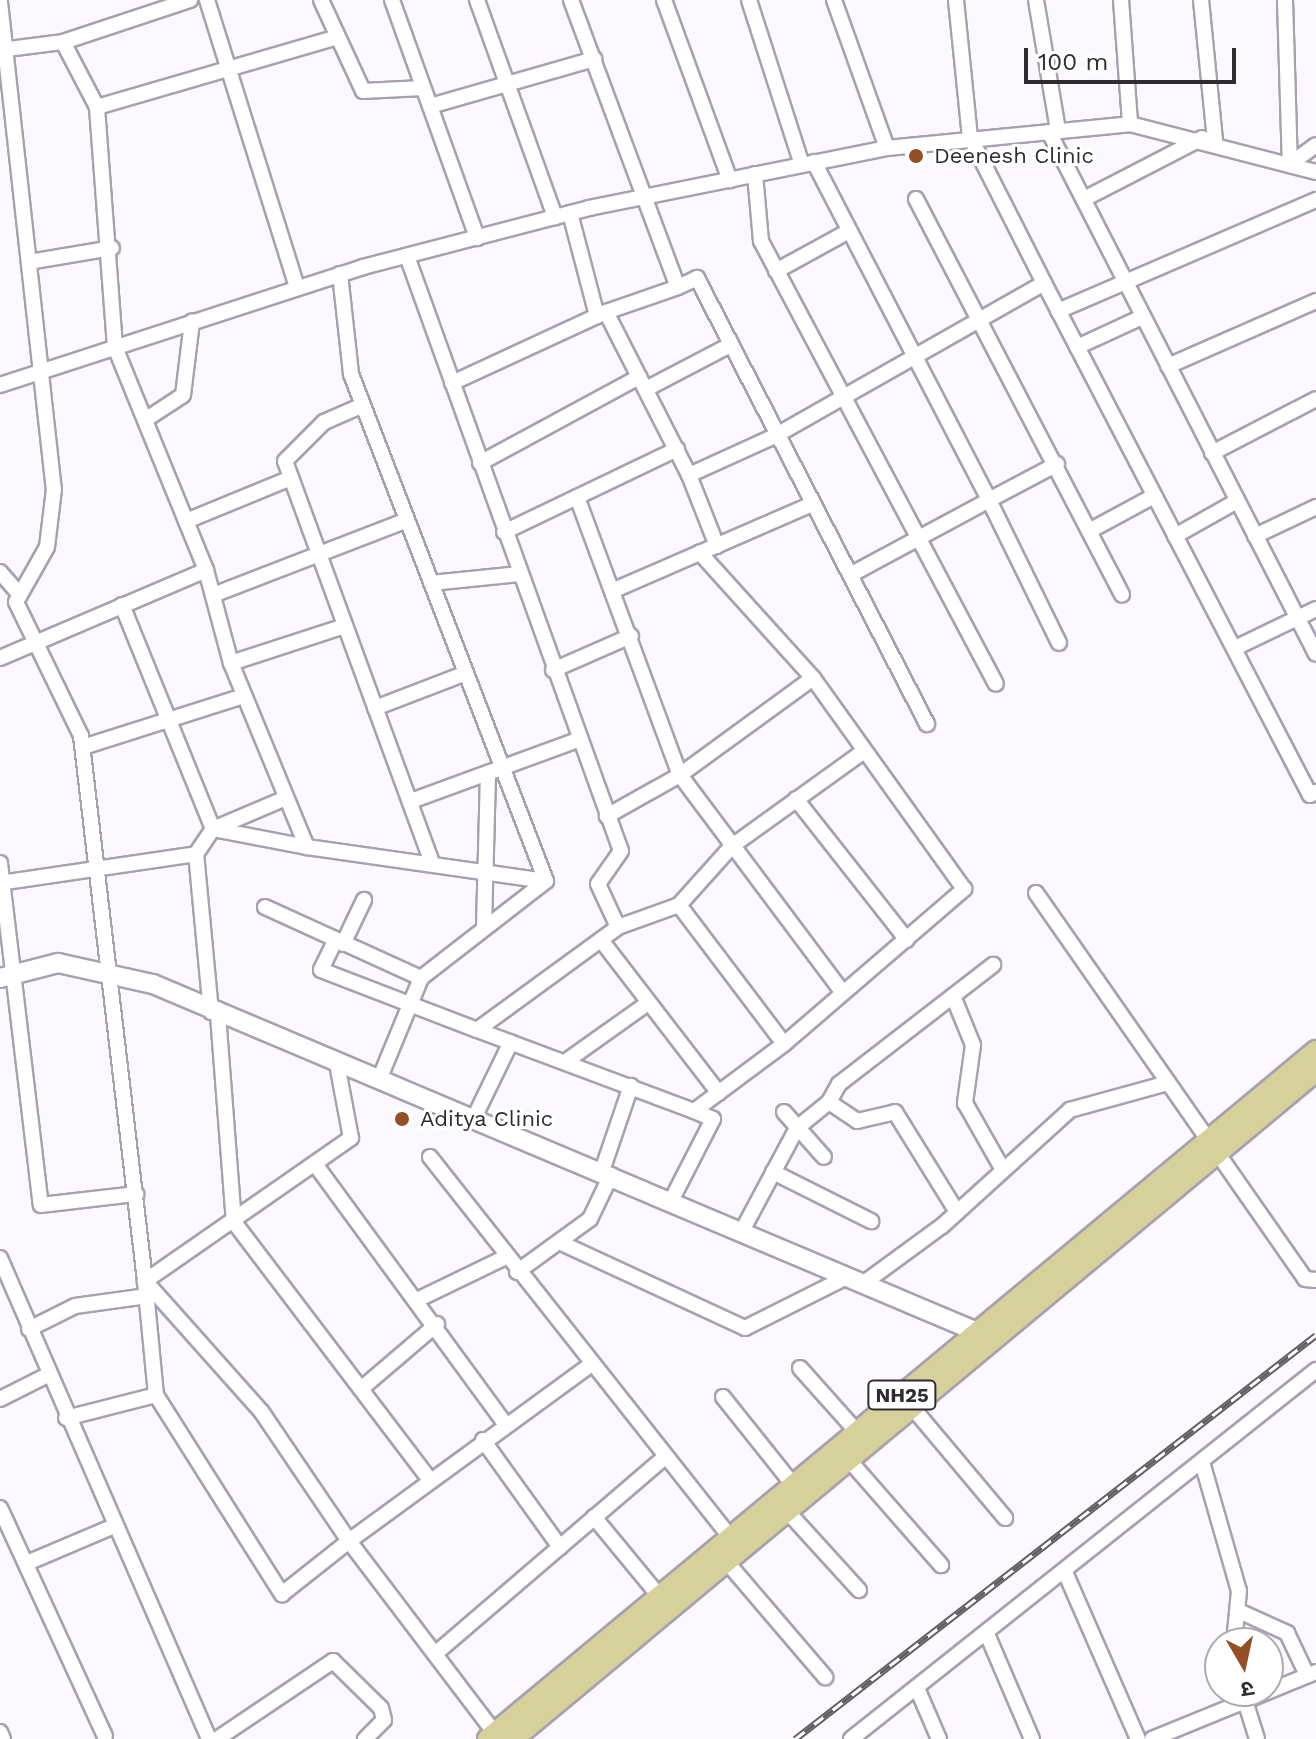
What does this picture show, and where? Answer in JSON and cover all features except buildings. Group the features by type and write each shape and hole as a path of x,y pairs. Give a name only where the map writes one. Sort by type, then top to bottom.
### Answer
{"main road":[{"name":"NH25","path":"498,1737 660,1597 858,1433 986,1335 1211,1145 1316,1051"},
{"name":"NH25","path":"1211,1145 1316,1071"},
{"name":"NH25","path":"498,1737 726,1561 849,1460 912,1407 986,1335"}],"street":[{"path":"4,51 63,42 190,0"},
{"path":"207,0 297,288"},
{"path":"321,0 335,38 363,91 423,88"},
{"path":"392,0 477,238"},
{"path":"477,0 555,217"},
{"path":"571,0 648,196 678,287"},
{"path":"664,0 730,180"},
{"path":"749,0 808,163 849,231 989,500 1059,643"},
{"path":"834,0 887,148"},
{"path":"956,0 970,137 1310,795 1316,792"},
{"path":"1036,0 1054,131 1142,317 1316,654"},
{"path":"1121,0 1130,124"},
{"path":"1201,0 1208,139"},
{"path":"1285,0 1290,164"},
{"path":"0,2 54,520 39,566 18,593"},
{"path":"97,107 335,38"},
{"path":"63,42 97,107 112,248 115,347 206,570 231,663 307,847"},
{"path":"430,106 594,59"},
{"path":"0,385 340,274 407,256 570,213 887,148 970,137 1130,124 1208,139 1316,172"},
{"path":"1084,199 1208,139"},
{"path":"1290,164 1316,145"},
{"path":"755,174 761,241 841,397 996,684"},
{"path":"916,199 1057,464 1122,595"},
{"path":"1058,311 1316,200"},
{"path":"570,213 602,314 677,449 717,546"},
{"path":"776,271 849,231"},
{"path":"29,262 112,248"},
{"path":"407,256 621,858 598,884 618,927"},
{"path":"340,274 350,367 466,673 496,771 546,881"},
{"path":"452,383 602,314 697,278 775,436 927,724"},
{"path":"689,475 775,436 1044,283"},
{"path":"1168,366 1316,301"},
{"path":"1077,347 1142,317"},
{"path":"145,420 183,395 192,322"},
{"path":"480,463 643,383 730,345"},
{"path":"1212,453 1316,399"},
{"path":"363,405 328,419 308,446 285,455 317,551 433,865"},
{"path":"504,532 677,449"},
{"path":"850,575 1057,464"},
{"path":"186,521 291,478"},
{"path":"1091,530 1154,496"},
{"path":"577,497 680,775 843,993"},
{"path":"1175,536 1237,501"},
{"path":"612,591 812,504"},
{"path":"1255,536 1316,507"},
{"path":"213,595 317,551 407,520"},
{"path":"694,1111 784,1044 960,896 963,886 813,678 700,553"},
{"path":"0,658 206,570"},
{"path":"0,572 18,593 30,643 83,747 112,975 156,1395 282,1594 429,1479 590,1365"},
{"path":"431,583 520,574"},
{"path":"122,605 213,829"},
{"path":"1235,648 1316,609"},
{"path":"231,663 345,626"},
{"path":"553,670 631,636"},
{"path":"375,708 466,673"},
{"path":"607,816 680,775 813,678"},
{"path":"83,747 244,696"},
{"path":"411,801 578,740"},
{"path":"477,1030 618,927 679,905 732,846 864,751"},
{"path":"484,927 480,871 496,771"},
{"path":"286,798 213,829 196,854 234,1222 429,1479"},
{"path":"796,799 907,940"},
{"path":"213,829 307,847 546,881"},
{"path":"1,883 99,872 196,854"},
{"path":"0,863 7,976 41,1205 136,1194"},
{"path":"379,1080 421,978 546,881"},
{"path":"1036,893 1305,1279 1316,1280"},
{"path":"364,900 321,970 410,1009 511,1042 713,1119 671,1201"},
{"path":"679,905 784,1044"},
{"path":"265,907 421,978"},
{"path":"601,940 719,1093"},
{"path":"7,976 58,963 153,984 214,1014 475,1116 986,1335"},
{"path":"742,1231 797,1128 829,1102 839,1084 993,965"},
{"path":"953,996 973,1045 965,1103 1003,1170"},
{"path":"565,1062 648,1003"},
{"path":"475,1116 511,1042"},
{"path":"29,1329 75,1306 146,1288 351,1138 337,1064"},
{"path":"559,1242 745,1328 856,1280 957,1212 1078,1105 1168,1083"},
{"path":"517,1272 590,1219 631,1086"},
{"path":"829,1102 857,1121 895,1112 957,1212"},
{"path":"784,1112 824,1157"},
{"path":"430,1157 590,1365 731,1538"},
{"path":"315,1164 419,1299 505,1424"},
{"path":"773,1172 871,1221"},
{"path":"419,1299 506,1257"},
{"path":"2,1267 209,1739"},
{"path":"146,1288 261,1411 349,1541 498,1737"},
{"path":"361,1389 437,1324"},
{"path":"800,1368 858,1433"},
{"path":"854,1738 1316,1370"},
{"path":"0,1399 48,1375"},
{"path":"66,1418 156,1395"},
{"path":"723,1397 794,1486"},
{"path":"912,1407 1005,1518"},
{"path":"483,1440 560,1547"},
{"path":"435,1654 665,1457"},
{"path":"849,1460 941,1565"},
{"path":"1202,1462 1241,1612 1238,1627"},
{"path":"0,1508 104,1738"},
{"path":"787,1511 859,1590"},
{"path":"594,1517 660,1597"},
{"path":"27,1563 114,1526"},
{"path":"726,1561 825,1677"},
{"path":"1065,1572 1138,1739"},
{"path":"1241,1612 1287,1633 1312,1674 1284,1683"},
{"path":"987,1634 1032,1739"},
{"path":"217,1739 333,1661 381,1708 384,1720 365,1739"},
{"path":"917,1688 939,1739"},
{"path":"1152,1739 1220,1707"},
{"path":"1247,1707 1257,1739"},
{"path":"0,1732 3,1739"}],"railway":[{"path":"795,1739 1316,1335"}],"place":[{"name":"Deenesh Clinic","path":"916,156"},
{"name":"Aditya Clinic","path":"402,1119"}]}
